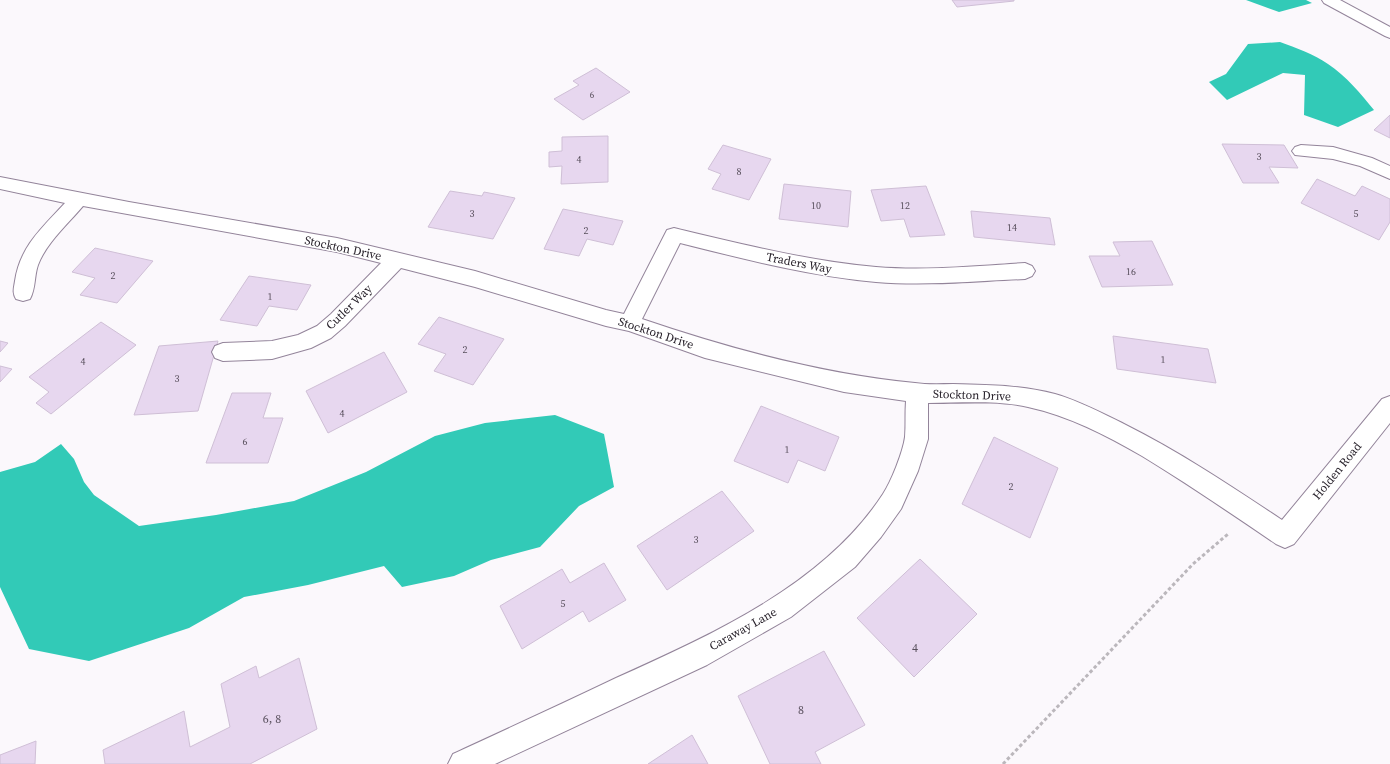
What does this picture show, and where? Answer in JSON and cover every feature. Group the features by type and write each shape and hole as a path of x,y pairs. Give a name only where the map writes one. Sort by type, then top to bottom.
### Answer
{"street":[{"path":"1329,0 1390,33"},
{"path":"1300,151 1333,153 1366,162 1390,173"},
{"name":"Stockton Drive","path":"0,183 79,199 337,245 475,279 606,318 630,323 705,349 773,367 844,383 917,393 988,394 1026,397 1056,404 1095,420 1134,440 1186,470 1285,536"},
{"path":"22,294 27,267 36,249 79,199"},
{"name":"Traders Way","path":"630,323 674,235 806,266 861,273 906,276 938,276 1025,271"},
{"name":"Cutler Way","path":"222,352 272,350 303,342 324,332 338,320 397,260"},
{"name":"Caraway Lane","path":"463,764 697,655 782,608 846,558 872,530 892,501 906,471 916,439 917,393"},
{"name":"Holden Road","path":"1285,536 1390,406"}],"path":[{"path":"1003,764 1193,564 1228,534"}],"shaded area":[{"path":"1246,0 1306,0 1312,3 1279,12"},
{"path":"1280,42 1323,60 1341,74 1374,110 1338,127 1304,115 1305,75 1283,73 1227,100 1209,82 1226,74 1248,44"},
{"path":"555,415 604,434 614,487 579,506 540,547 491,560 454,576 402,587 384,566 308,585 244,597 189,628 89,661 29,649 0,587 0,472 35,462 61,444 74,459 84,482 94,495 139,526 216,515 294,501 366,472 435,436 485,423"}],"building":[{"path":"952,0 1014,0 1014,1 957,7"},
{"path":"596,68 630,92 583,120 554,99 579,85 573,81"},
{"path":"1390,115 1390,138 1374,130"},
{"path":"608,136 608,182 561,184 562,166 549,167 549,152 562,151 562,137"},
{"path":"1222,144 1284,145 1298,168 1269,167 1279,183 1243,183"},
{"path":"723,145 771,159 749,200 712,189 721,174 708,169"},
{"path":"1317,179 1355,196 1362,186 1390,199 1390,222 1379,240 1301,203"},
{"path":"784,184 851,191 848,227 779,219"},
{"path":"926,186 945,235 910,237 904,219 881,221 871,190"},
{"path":"450,191 482,196 484,192 515,198 493,239 428,227"},
{"path":"563,209 623,221 613,245 587,239 579,256 544,249"},
{"path":"971,211 1050,218 1055,245 974,237"},
{"path":"1152,241 1173,285 1102,287 1089,256 1120,256 1113,242"},
{"path":"95,248 153,261 117,303 80,295 95,278 72,272"},
{"path":"249,276 311,285 297,310 269,306 257,326 220,320"},
{"path":"439,317 504,339 473,385 434,371 446,354 418,344"},
{"path":"101,322 136,345 51,414 36,403 49,392 29,377"},
{"path":"1113,336 1208,349 1216,383 1117,369"},
{"path":"0,341 8,343 0,352"},
{"path":"218,341 198,411 134,415 159,346"},
{"path":"384,352 407,392 328,433 306,391"},
{"path":"0,366 12,369 0,382"},
{"path":"232,393 271,393 263,418 283,418 268,463 206,463"},
{"path":"761,406 839,437 825,471 798,460 788,483 734,461"},
{"path":"994,437 1058,468 1030,538 962,504"},
{"path":"722,491 754,531 667,590 637,546"},
{"path":"920,559 977,614 914,677 857,618"},
{"path":"604,563 626,600 589,622 583,611 522,649 500,606 562,569 570,583"},
{"path":"824,651 865,725 815,752 821,764 770,764 738,696"},
{"path":"299,658 317,729 250,764 105,764 103,750 184,711 190,747 230,727 221,684 256,666 259,678"},
{"path":"692,735 708,764 648,764"},
{"path":"36,741 35,764 0,764 0,755"}]}
